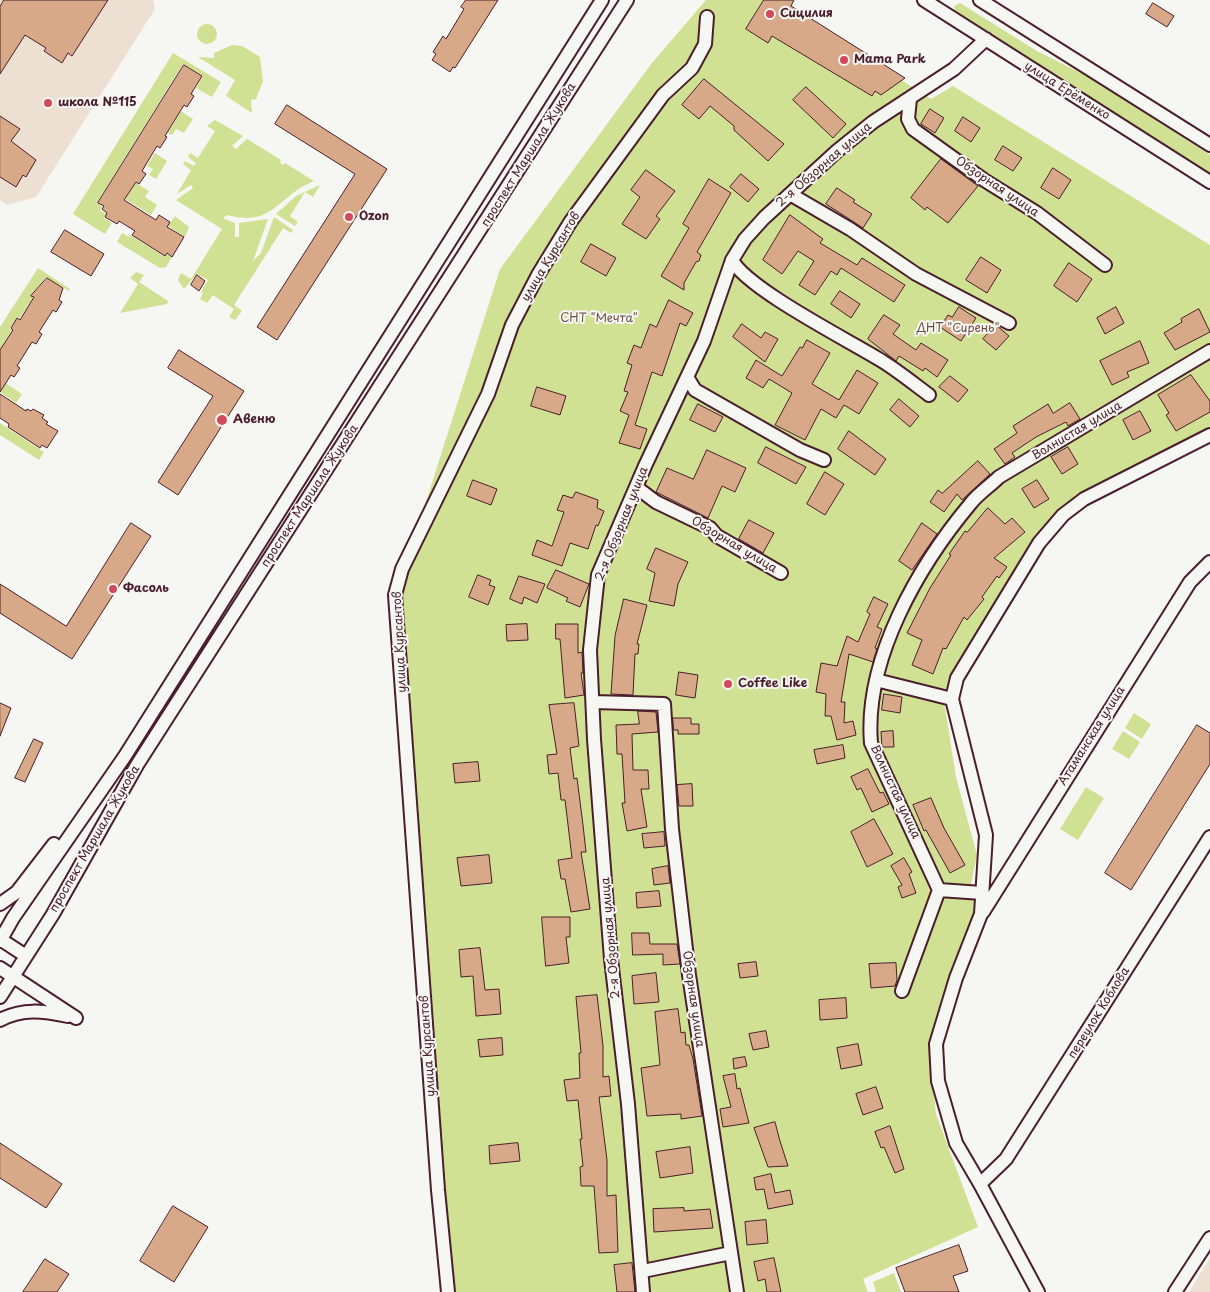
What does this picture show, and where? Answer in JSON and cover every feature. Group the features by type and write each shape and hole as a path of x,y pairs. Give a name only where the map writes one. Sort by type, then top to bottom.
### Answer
{"street":[{"name":"проспект Маршала Жукова","path":"0,940 13,918 125,756 602,0"},
{"name":"проспект Маршала Жукова","path":"0,997 53,914 137,765 628,0"},
{"name":"улица Ерёменко","path":"924,0 943,6 986,39 1210,182"},
{"path":"980,0 1210,145"},
{"name":"улица Курсантов","path":"448,1292 438,1190 395,594 402,569 488,394 512,325 538,275 571,221 662,95 692,68 705,44 707,17"},
{"name":"2-я Обзорная улица","path":"643,1292 643,1271 622,1038 611,959 590,650 598,576 636,487 704,341 732,260 745,239 837,151 874,122 954,69 986,39"},
{"name":"Обзорная улица","path":"910,99 908,119 913,129 984,180 1037,213 1105,265"},
{"path":"790,194 850,229 916,274 1009,324"},
{"path":"732,260 737,269 761,286 883,362 929,395"},
{"name":"Волнистая улица","path":"939,890 871,742 869,720 876,680 891,631 913,588 943,539 972,501 999,477 1210,351"},
{"path":"687,377 695,390 800,450 824,460"},
{"path":"1038,1292 956,1142 938,1081 936,1044 956,978 981,914 986,836 952,699 957,678 1034,551 1063,515 1084,499 1210,436"},
{"name":"Обзорная улица","path":"636,487 656,502 710,528 717,536 781,573"},
{"name":"Атаманская улица","path":"981,914 1190,582 1210,562"},
{"path":"876,680 952,699"},
{"name":"Обзорная улица","path":"594,702 664,704 672,829 689,975 737,1292"},
{"path":"0,904 17,892 67,828 78,824"},
{"name":"переулок Коблова","path":"980,1184 1006,1159 1210,837"},
{"path":"902,991 939,890 982,893"},
{"path":"0,940 26,956"},
{"path":"0,968 76,1018 34,1010 20,1012 0,1020"},
{"path":"1175,1292 1210,1238"},
{"path":"643,1271 731,1253"}],"shaded area":[{"name":"школа №115","path":"0,0 153,0 155,9 36,197 7,205 0,200"},
{"path":"1210,1258 1210,1292 1189,1292"}],"green space":[{"name":"ДНТ \"Сирень\"","path":"706,0 776,0 931,99 953,86 1210,245 1210,430 1075,496 1035,537 1007,581 944,701 956,777 977,855 969,893 981,903 929,1052 936,1114 978,1227 863,1279 868,1292 450,1292 421,1013 389,618 500,269 652,63"},
{"path":"960,3 1037,51 1085,75 1210,155 1210,173 955,11 954,6"},
{"path":"207,24 214,27 217,34 214,41 207,44 200,41 197,34 200,27"},
{"path":"232,45 242,46 260,57 263,81 256,99 251,100 252,113 226,96 235,80 198,57 214,58 214,53"},
{"path":"173,53 221,82 212,97 196,88 203,76 183,64 97,203 102,207 100,210 106,214 104,218 112,223 105,234 73,214"},
{"path":"181,111 193,119 184,133 176,129 172,135 168,133"},
{"path":"215,120 243,136 232,146 236,149 247,139 281,160 280,163 283,165 285,163 314,181 291,194 265,214 242,218 227,215 223,218 235,223 235,237 239,237 239,223 268,219 253,261 261,253 274,217 293,230 291,233 283,228 234,305 242,311 235,320 229,317 234,309 213,295 207,303 200,299 203,293 201,292 208,280 197,274 184,289 178,280 181,273 191,279 222,229 176,200 193,188 191,185 177,194 191,170 183,164 185,161 194,166 196,163 188,157 190,153 198,158 215,131 207,126"},
{"path":"155,153 167,161 156,179 149,175 153,169 147,166"},
{"path":"136,183 149,191 145,197 157,205 151,215 125,199"},
{"path":"320,185 313,197 305,192 290,216 298,222 295,226 276,214 296,196"},
{"path":"175,216 189,227 185,237 168,226"},
{"path":"122,233 129,237 130,235 165,257 167,254 172,257 166,267 160,268 117,242"},
{"path":"38,268 70,289 69,291 46,277 31,296 33,298 19,319 17,317 10,328 12,330 0,349 0,327"},
{"path":"136,272 144,275 139,282 168,301 167,304 120,313 138,284 130,278"},
{"path":"4,382 22,394 16,403 0,392"},
{"path":"0,423 44,452 39,460 0,435"},
{"path":"1134,713 1151,724 1142,739 1125,728"},
{"path":"1123,731 1140,742 1129,759 1112,749"},
{"path":"1086,787 1104,798 1078,840 1060,829"},
{"path":"894,1273 901,1292 876,1292 873,1282"}],"building":[{"path":"4,0 108,0 72,56 68,53 62,63 44,51 46,48 25,35 0,74 0,7"},
{"path":"466,0 498,0 455,68 453,67 450,72 432,60 436,54 433,52 443,36 446,39 464,9 461,7"},
{"name":"Mama Park","path":"764,0 794,0 791,6 905,78 881,95 875,91 872,96 772,36 768,43 746,29"},
{"path":"1153,3 1174,16 1167,27 1146,14"},
{"path":"184,65 202,76 191,94 194,96 187,107 184,105 160,148 157,146 142,171 146,174 139,184 136,182 124,200 156,220 159,215 170,222 167,227 184,237 172,257 167,253 165,256 132,235 135,231 119,221 117,224 105,217 107,213 102,209 104,206 98,203"},
{"path":"704,79 784,144 768,161 734,130 734,126 710,106 699,119 682,105"},
{"path":"806,87 846,124 833,138 793,100"},
{"path":"287,105 387,169 277,340 257,327 355,174 275,124"},
{"path":"930,109 944,118 935,133 921,124"},
{"path":"0,116 20,129 11,141 36,160 26,177 23,175 16,187 0,177"},
{"path":"963,117 980,128 971,142 955,131"},
{"path":"1003,146 1022,158 1013,171 995,160"},
{"path":"941,159 978,186 948,223 927,207 925,210 911,198"},
{"path":"1053,168 1071,180 1059,199 1041,188"},
{"path":"646,170 675,191 656,216 660,219 646,239 622,224 640,197 631,190"},
{"path":"741,174 759,189 748,202 730,187"},
{"path":"709,179 731,193 697,252 701,255 699,261 696,262 684,283 684,290 661,276 689,228 683,224"},
{"path":"837,188 855,200 853,202 872,214 863,228 826,204"},
{"path":"790,215 823,239 820,243 857,265 862,258 905,285 894,302 841,268 837,275 831,271 815,295 799,285 814,261 798,251 782,274 763,260"},
{"path":"65,230 104,254 91,276 51,252"},
{"path":"591,244 616,258 606,276 581,262"},
{"path":"981,257 1001,270 987,293 966,280"},
{"path":"1069,263 1092,279 1077,302 1054,286"},
{"path":"197,275 205,281 199,291 191,285"},
{"path":"47,278 63,288 59,300 62,302 56,312 53,310 39,332 42,334 36,344 32,342 17,366 20,368 14,377 11,375 0,392 0,350 13,330 11,328 17,318 20,320 34,297 31,296"},
{"path":"840,291 860,304 851,318 831,304"},
{"path":"669,300 693,313 686,326 680,323 662,376 652,372 635,425 647,429 640,449 619,443 629,415 620,411 628,392 624,391 632,365 627,363 634,345 641,348 650,324 656,327"},
{"path":"959,307 976,318 961,341 940,327 948,315 952,317"},
{"path":"1116,307 1124,323 1105,334 1097,318"},
{"path":"1199,309 1210,332 1175,350 1164,333 1182,322 1181,319"},
{"path":"884,315 900,325 893,334 916,350 921,343 948,360 937,377 925,368 923,371 899,356 896,361 868,339"},
{"path":"742,324 761,338 765,332 778,339 765,362 733,337"},
{"path":"996,325 1009,336 996,350 983,339"},
{"path":"807,340 830,353 812,384 839,400 857,370 878,383 859,414 844,405 836,418 821,409 805,440 775,425 792,393 769,379 763,388 746,378 756,360 782,376 800,347 802,348"},
{"path":"1140,341 1149,363 1127,372 1129,377 1112,385 1100,361"},
{"path":"179,350 244,391 178,495 158,482 213,396 168,368"},
{"path":"1191,375 1210,401 1210,412 1176,431 1166,415 1169,413 1158,395"},
{"path":"950,376 968,390 958,402 939,387"},
{"path":"537,387 566,396 560,415 531,406"},
{"path":"0,394 26,411 27,409 31,411 33,409 44,415 42,418 48,422 46,424 58,431 47,448 42,445 40,448 8,427 9,424 0,418"},
{"path":"899,399 919,416 910,427 890,410"},
{"path":"1070,403 1080,419 1068,426 1066,422 1036,437 1012,453 1015,457 1005,464 994,449 1017,433 1013,426 1048,404 1053,413"},
{"path":"698,404 723,417 715,432 690,420"},
{"path":"1140,411 1151,431 1133,440 1123,420"},
{"path":"849,431 886,459 875,475 838,449"},
{"path":"766,447 806,467 796,484 758,463"},
{"path":"1068,447 1078,464 1062,474 1051,457"},
{"path":"707,450 746,468 735,492 722,486 708,518 656,492 667,468 693,479"},
{"path":"978,461 990,474 962,500 957,494 944,512 930,502 938,490 942,493"},
{"path":"825,472 844,484 825,515 807,504"},
{"path":"473,480 497,489 491,505 467,496"},
{"path":"1037,480 1049,499 1034,508 1022,489"},
{"path":"576,492 598,500 597,508 604,511 598,526 596,525 588,549 570,543 562,566 532,555 537,540 552,546 564,512 557,510 563,495 572,498"},
{"path":"988,508 1005,524 1012,518 1025,532 994,558 1007,567 999,578 997,576 982,597 984,599 967,620 964,617 946,649 943,648 933,674 912,665 922,640 907,633 930,588 951,555 949,554 965,531 967,532"},
{"path":"749,520 774,533 763,553 739,539"},
{"path":"131,523 151,536 72,659 0,613 0,584 66,626"},
{"path":"922,523 937,534 912,570 899,561"},
{"path":"656,548 688,562 678,584 674,606 649,601 655,573 647,569"},
{"path":"556,570 589,584 580,607 566,601 568,598 547,588"},
{"path":"478,575 491,580 489,585 495,587 488,605 469,597"},
{"path":"519,576 545,584 537,603 524,597 522,604 510,599"},
{"path":"874,597 888,604 877,627 882,629 875,648 877,649 873,662 849,654 841,702 845,702 844,723 853,721 856,735 837,740 831,716 825,716 826,694 816,692 821,663 837,666 847,636 858,642 870,614 867,612"},
{"path":"624,599 647,605 637,644 639,644 638,654 635,654 633,695 611,694 615,636"},
{"path":"527,624 528,640 507,641 506,625"},
{"path":"556,624 578,624 578,653 582,652 583,673 581,673 584,695 565,698 560,639 556,639"},
{"path":"679,672 698,675 695,698 676,695"},
{"path":"884,694 902,697 900,713 882,710"},
{"path":"0,703 11,708 0,736"},
{"path":"574,703 579,746 570,748 574,779 577,778 583,825 586,852 581,852 590,909 571,912 565,879 561,879 558,860 572,858 565,800 561,800 558,773 549,774 547,755 557,754 549,705"},
{"path":"638,711 656,712 658,732 632,734 633,770 648,770 649,789 641,789 647,827 627,831 622,803 625,803 622,754 617,754 616,725 639,724"},
{"path":"673,718 691,718 691,724 699,724 699,734 678,734 678,730 674,730"},
{"path":"1197,725 1210,733 1210,764 1131,890 1105,873"},
{"path":"893,731 894,747 882,747 881,732"},
{"path":"34,739 43,743 25,782 15,778"},
{"path":"843,745 845,758 817,764 814,750"},
{"path":"478,762 480,781 455,783 453,764"},
{"path":"868,769 880,793 883,792 889,804 872,812 861,788 857,790 851,777"},
{"path":"692,784 693,806 679,806 677,785"},
{"path":"931,798 944,828 965,865 950,873 926,830 924,831 913,805"},
{"path":"874,819 893,854 867,867 851,832"},
{"path":"664,832 665,846 644,848 642,834"},
{"path":"489,855 492,883 461,886 457,858"},
{"path":"904,858 912,872 909,874 916,893 902,898 898,887 902,885 891,866"},
{"path":"668,866 670,883 654,885 652,869"},
{"path":"659,891 661,906 637,908 636,893"},
{"path":"542,917 570,917 570,937 566,937 569,963 546,966"},
{"path":"632,933 649,933 650,944 677,944 680,964 663,965 663,954 633,955"},
{"path":"480,948 485,990 499,989 501,1014 476,1016 473,976 461,977 459,950"},
{"path":"756,962 758,976 740,978 738,964"},
{"path":"896,963 897,980 895,986 871,988 869,964"},
{"path":"656,973 659,1002 634,1004 632,976"},
{"path":"597,995 603,1046 603,1077 609,1076 611,1096 599,1097 607,1160 607,1196 616,1195 618,1252 599,1253 594,1186 581,1186 580,1167 583,1166 578,1100 567,1101 564,1080 580,1078 579,1053 581,1053 576,997"},
{"path":"846,998 847,1018 820,1020 819,1000"},
{"path":"678,1009 681,1033 685,1032 686,1045 689,1045 693,1059 702,1116 681,1119 681,1114 647,1116 641,1068 660,1065 655,1012"},
{"path":"766,1031 769,1047 753,1050 749,1034"},
{"path":"502,1038 503,1055 480,1057 478,1040"},
{"path":"858,1044 862,1065 841,1069 837,1048"},
{"path":"745,1057 747,1066 734,1069 733,1059"},
{"path":"735,1074 737,1089 740,1088 749,1123 723,1127 720,1109 731,1107 723,1076"},
{"path":"876,1087 883,1108 863,1115 856,1094"},
{"path":"775,1122 788,1166 768,1167 754,1128"},
{"path":"890,1126 904,1169 895,1173 884,1147 881,1148 875,1132"},
{"path":"0,1143 62,1184 46,1208 0,1178"},
{"path":"518,1143 520,1161 490,1164 489,1146"},
{"path":"690,1147 693,1173 660,1178 656,1152"},
{"path":"771,1174 775,1193 790,1190 793,1204 768,1209 764,1189 756,1190 754,1178"},
{"path":"173,1206 208,1227 174,1282 140,1261"},
{"path":"684,1208 684,1211 710,1209 713,1228 654,1232 653,1209"},
{"path":"766,1220 768,1243 747,1245 745,1222"},
{"path":"959,1245 968,1271 953,1276 959,1292 905,1292 896,1268"},
{"path":"774,1258 781,1292 767,1292 765,1279 758,1281 754,1262"},
{"path":"45,1259 69,1274 57,1292 23,1292"},
{"path":"632,1263 635,1292 617,1292 614,1265"}],"place":[{"name":"Сицилия","path":"770,14"},
{"name":"Mama Park","path":"844,60"},
{"name":"школа №115","path":"48,103"},
{"name":"Ozon","path":"349,217"},
{"name":"Авеню","path":"222,420"},
{"name":"Фасоль","path":"113,589"},
{"name":"Coffee Like","path":"728,684"}],"park label":[{"name":"СНТ \"Мечта\"","path":"599,319"}]}
